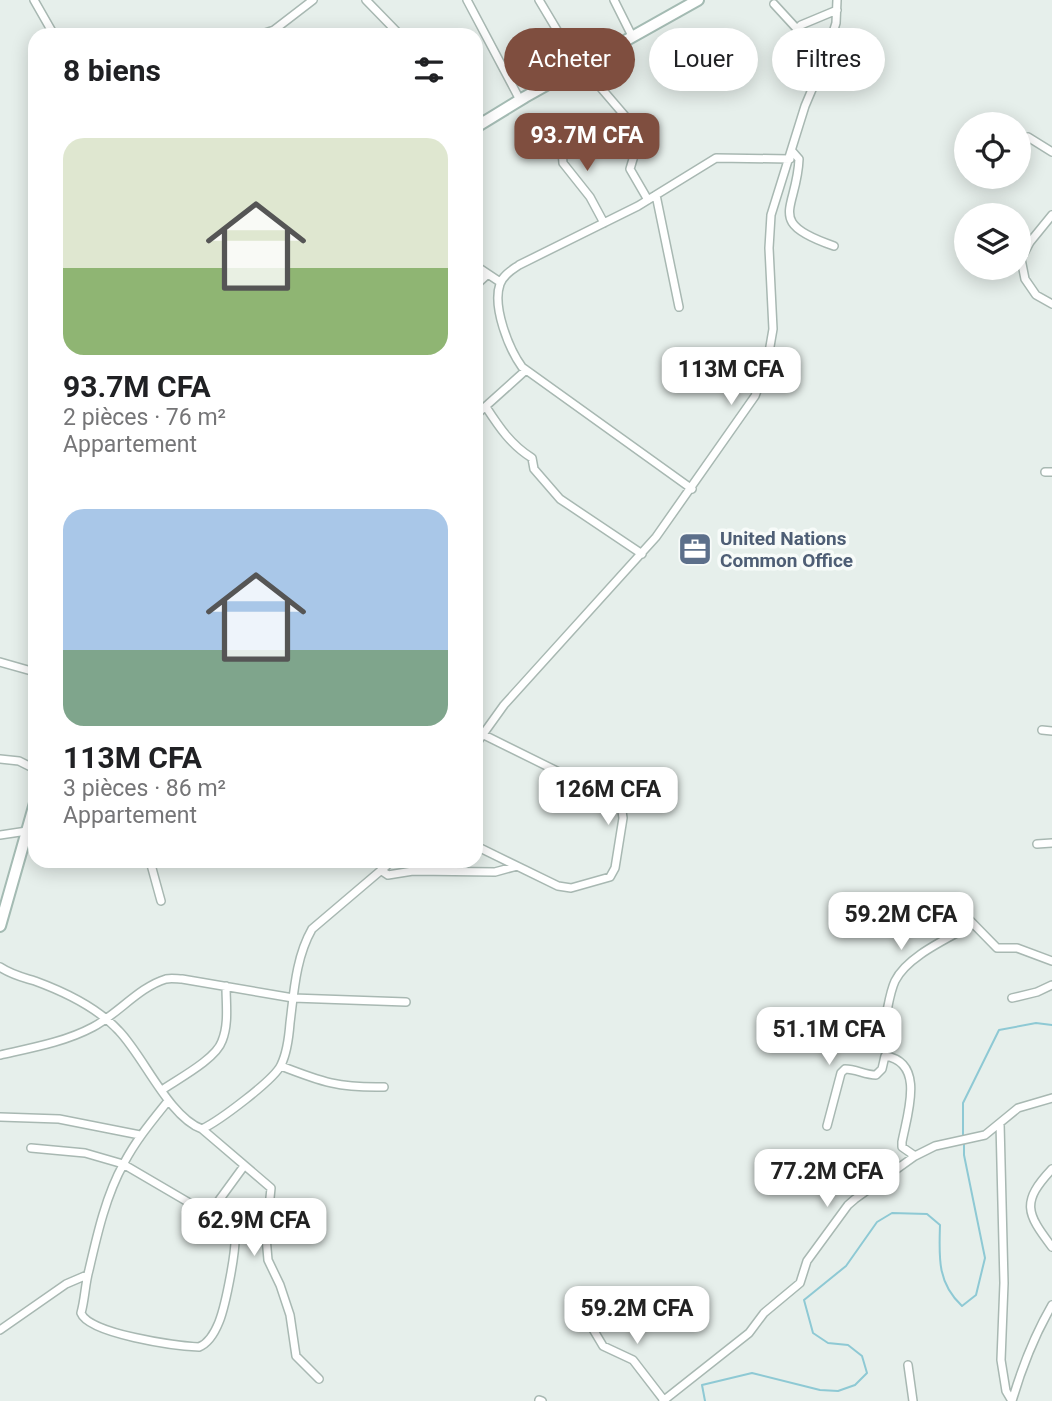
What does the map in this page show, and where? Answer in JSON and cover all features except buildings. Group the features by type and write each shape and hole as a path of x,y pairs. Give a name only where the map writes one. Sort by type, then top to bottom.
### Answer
{"main road":[{"path":"635,34 691,2"},
{"path":"483,119 536,91"},
{"path":"0,926 28,828"}],"street":[{"path":"34,0 50,28"},
{"path":"277,28 313,0"},
{"path":"366,0 393,28"},
{"path":"467,0 482,28"},
{"path":"539,0 556,28"},
{"path":"614,0 628,28"},
{"path":"834,28 837,0"},
{"path":"774,4 796,28"},
{"path":"798,28 837,10"},
{"path":"483,30 520,100"},
{"path":"604,91 637,130 639,138 631,169 648,200"},
{"path":"483,729 642,554 692,489 755,396 767,364 774,329 769,248 771,215 812,91"},
{"path":"566,123 563,163 594,203 604,223"},
{"path":"1031,139 1052,152"},
{"path":"692,489 526,370 507,343 498,298 500,282 508,272 519,265 648,200 716,158 791,155 799,159 788,207 789,217 806,235 834,246"},
{"path":"656,195 679,307"},
{"path":"1052,215 1030,242 1021,259 1025,279 1036,295 1052,304"},
{"path":"483,271 500,282"},
{"path":"483,279 488,274"},
{"path":"483,409 526,370"},
{"path":"486,407 504,434 519,450 532,458 534,469 559,499 642,554"},
{"path":"0,662 28,670"},
{"path":"1042,730 1052,731"},
{"path":"483,735 612,801 622,811 623,818 615,868 610,877 571,888 558,886 483,849"},
{"path":"0,759 19,761 28,766"},
{"path":"0,835 27,831"},
{"path":"1037,844 1052,844"},
{"path":"382,871 388,875 413,871 495,872 517,866"},
{"path":"152,868 161,901"},
{"path":"202,1129 214,1123 272,1077 281,1066 304,943 312,929 385,868"},
{"path":"949,899 997,948 1017,948 1052,961"},
{"path":"884,1024 900,971 913,960 973,924"},
{"path":"0,967 11,975 32,980 71,996 106,1019 134,1049 168,1101 190,1123 223,1145 271,1188 268,1260 290,1315 296,1356 319,1379"},
{"path":"0,1055 73,1036 106,1019 147,989 166,979 183,979 293,998 407,1002"},
{"path":"1012,998 1052,985"},
{"path":"162,1090 221,1045 226,1026 226,986"},
{"path":"827,1126 841,1073 845,1069 853,1069 876,1075 882,1069 883,1058 888,1056 901,1062 911,1076 902,1147 915,1156"},
{"path":"281,1066 332,1085 355,1088 384,1087"},
{"path":"584,1314 603,1346 633,1360 663,1400 749,1333 764,1314 800,1283 807,1261 848,1205 915,1156 954,1140 985,1135 1027,1104 1052,1098"},
{"path":"31,1148 104,1156 123,1164 234,1229 236,1238 227,1294 219,1321 203,1346 185,1346 108,1331 84,1319 81,1313 109,1195 123,1164 141,1135 168,1101"},
{"path":"0,1117 59,1119 141,1135"},
{"path":"1000,1123 1004,1283 1001,1360 1006,1391 1012,1401"},
{"path":"209,1214 244,1166"},
{"path":"1052,1169 1034,1191 1030,1203 1034,1223 1052,1247"},
{"path":"0,1330 66,1284 88,1275"},
{"path":"1012,1401 1026,1355 1052,1305"},
{"path":"908,1365 913,1401"}],"waterway":[{"path":"963,1138 963,1103 999,1030 1036,1023 1052,1025"},
{"path":"705,1401 702,1385 752,1373 820,1390 838,1391 855,1385 867,1373 862,1356 848,1345 828,1343 813,1333 804,1300 846,1266 877,1222 892,1213 927,1214 940,1225 941,1269 948,1288 962,1306 976,1295 985,1258 964,1155 964,1143"}],"place":[{"name":"United Nations Common Office","path":"695,549"}]}
